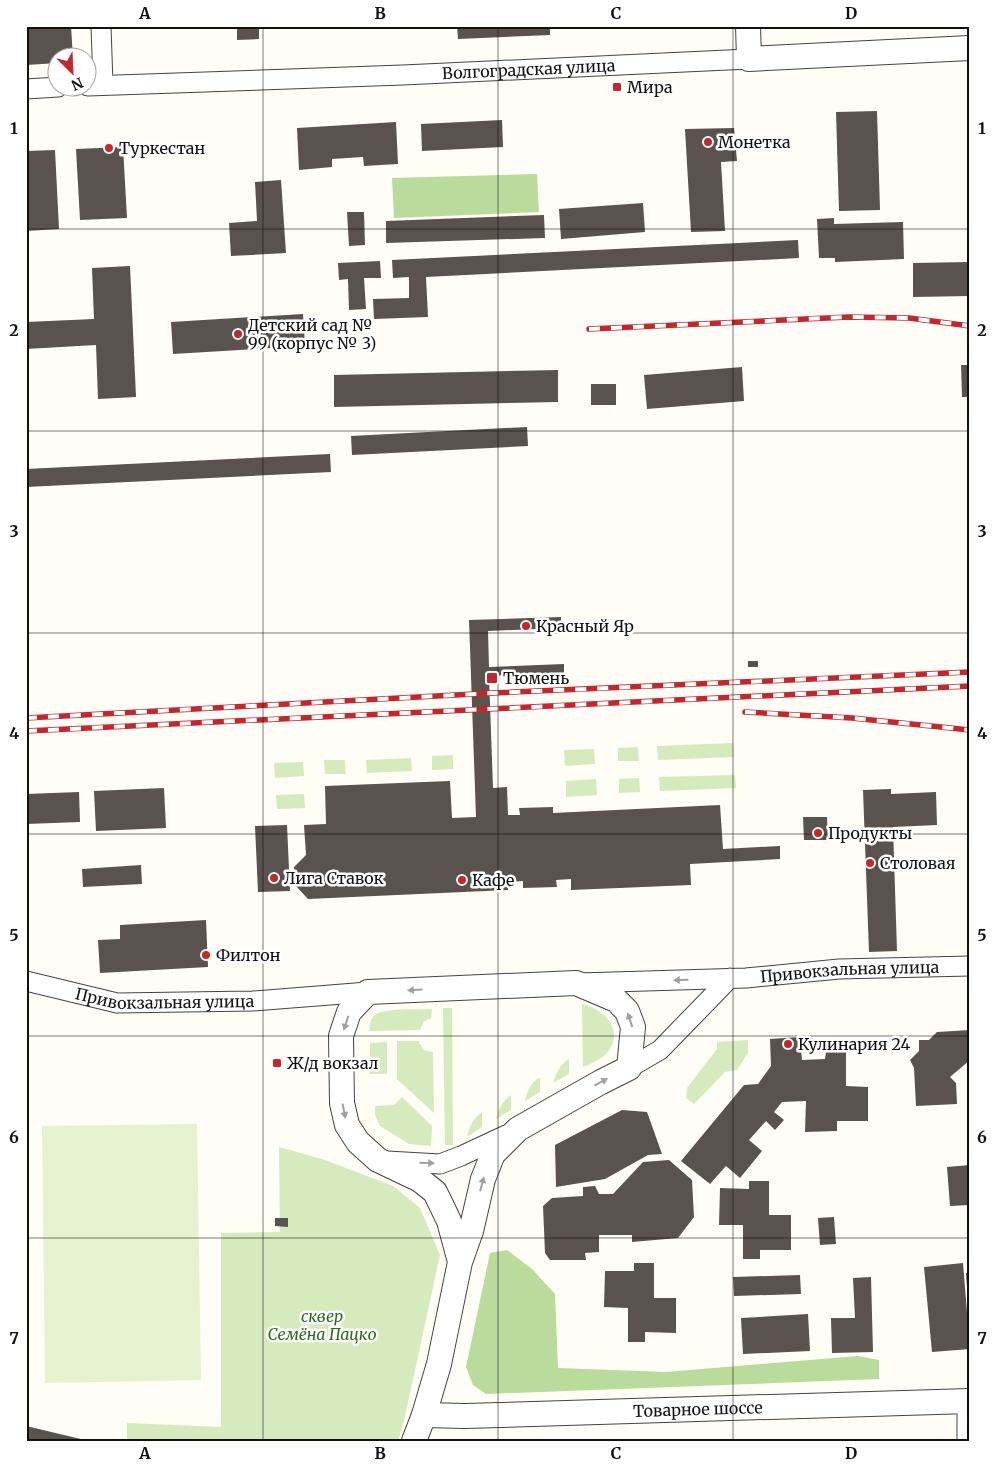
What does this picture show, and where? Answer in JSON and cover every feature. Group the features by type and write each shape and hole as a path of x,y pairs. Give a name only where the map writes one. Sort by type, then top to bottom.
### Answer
{"street":[{"path":"98,56 101,26"},
{"path":"748,26 749,59"},
{"name":"Волгоградская улица","path":"98,85 413,75 970,48"},
{"path":"26,89 48,88"},
{"name":"Привокзальная улица","path":"26,981 117,1003 253,1001 368,992 730,978 839,969 970,966"},
{"path":"378,1160 440,1164 518,1129 660,1050 730,978"},
{"name":"Привокзальная улица","path":"576,983 616,1000 627,1011 633,1027 629,1068"},
{"path":"368,992 349,1012 341,1036 342,1103 347,1125 358,1142 378,1160 420,1180 435,1192 449,1221 460,1262"},
{"path":"414,1441 439,1364 460,1262 471,1231 483,1179 493,1154 518,1129"},
{"path":"968,1401 968,1440"},
{"name":"Товарное шоссе","path":"424,1415 465,1416 968,1401"},
{"path":"424,1415 424,1441"}],"green space":[{"path":"537,174 539,212 394,218 392,178"},
{"path":"733,743 734,757 658,760 657,746"},
{"path":"638,747 639,761 618,761 618,748"},
{"path":"594,749 595,764 565,766 564,750"},
{"path":"453,755 453,769 432,770 432,756"},
{"path":"411,758 412,771 367,773 366,760"},
{"path":"324,760 345,760 346,774 325,774"},
{"path":"303,762 304,776 275,778 274,763"},
{"path":"735,775 736,788 660,791 659,777"},
{"path":"639,778 640,792 619,793 619,779"},
{"path":"596,779 597,795 566,797 566,781"},
{"path":"304,794 305,808 277,809 276,795"},
{"path":"582,1004 605,1016 613,1029 614,1037 607,1053 598,1060 583,1067"},
{"path":"443,1008 452,1008 453,1145 445,1145"},
{"path":"432,1009 431,1018 424,1021 420,1030 369,1031 372,1019 379,1013 393,1010"},
{"path":"748,1040 748,1053 737,1070 725,1072 694,1104 686,1098 687,1088 717,1049 717,1042"},
{"path":"397,1041 418,1041 424,1050 433,1052 434,1113 397,1079"},
{"path":"387,1042 387,1074 370,1074 370,1043"},
{"path":"569,1059 569,1074 553,1083 559,1069"},
{"path":"540,1077 540,1092 525,1101 530,1087"},
{"path":"511,1095 511,1110 496,1119 501,1106"},
{"path":"402,1097 432,1126 431,1146 409,1144 380,1126 375,1115 375,1106 394,1105"},
{"path":"482,1112 482,1127 467,1137 472,1123"},
{"path":"197,1124 201,1380 45,1383 42,1126"},
{"name":"сквер Семёна Пацко","path":"279,1147 325,1160 393,1186 420,1208 440,1255 398,1441 127,1441 127,1423 221,1427 221,1233 280,1232"},
{"path":"507,1250 532,1269 555,1294 558,1368 666,1372 858,1356 879,1360 879,1379 486,1394 473,1385 466,1367 490,1253"}],"building":[{"path":"71,26 72,48 48,48 48,64 26,65 26,27"},
{"path":"237,26 259,26 259,39 237,40"},
{"path":"457,26 550,26 550,35 458,39"},
{"path":"877,111 880,210 839,211 836,112"},
{"path":"502,120 503,147 422,151 421,124"},
{"path":"396,122 398,164 364,166 363,157 332,159 332,167 299,170 297,128"},
{"path":"734,128 737,161 721,162 725,231 691,232 685,129"},
{"path":"123,147 127,218 80,220 76,149"},
{"path":"55,150 59,229 26,231 26,151"},
{"path":"281,180 286,253 231,256 229,223 257,221 255,182"},
{"path":"643,203 645,232 561,239 559,209"},
{"path":"347,212 364,212 365,245 349,246"},
{"path":"544,215 545,238 386,243 386,221"},
{"path":"834,218 834,224 903,222 904,259 835,262 835,258 819,258 817,219"},
{"path":"798,240 799,258 426,277 428,317 374,319 373,299 409,298 409,277 393,278 392,260"},
{"path":"380,261 381,278 364,278 366,309 349,310 348,279 339,280 338,263"},
{"path":"970,262 970,296 913,297 913,263"},
{"path":"130,266 136,397 98,399 96,345 26,349 26,322 94,319 92,268"},
{"name":"Детский сад № 99 (корпус № 3)","path":"303,314 305,346 173,354 171,322"},
{"path":"961,365 970,365 970,397 962,397"},
{"path":"742,367 744,401 647,409 644,375"},
{"path":"558,370 558,402 334,407 334,375"},
{"path":"591,384 616,384 616,405 591,405"},
{"path":"527,427 528,446 352,455 351,436"},
{"path":"330,454 331,472 26,487 26,469"},
{"path":"561,617 561,628 488,631 489,667 564,664 564,673 489,676 493,788 507,787 508,815 520,815 519,808 553,807 553,813 720,805 723,849 780,846 780,859 690,864 691,885 571,890 571,879 556,880 557,887 523,888 523,881 508,882 508,890 308,899 295,885 294,867 306,855 304,825 326,824 325,786 450,781 452,818 476,817 469,620"},
{"path":"748,661 758,661 758,667 748,667"},
{"path":"164,788 166,828 96,831 94,791"},
{"path":"891,789 891,794 936,792 937,825 893,827 897,951 869,952 863,790"},
{"path":"79,792 80,822 26,824 26,794"},
{"path":"803,817 827,817 828,840 804,840"},
{"path":"287,825 290,891 258,892 255,826"},
{"path":"141,865 142,884 83,887 82,869"},
{"path":"206,920 208,967 100,973 98,940 120,939 120,925"},
{"path":"970,1030 970,1060 950,1077 956,1083 957,1104 916,1106 914,1068 910,1060 919,1051 919,1040 929,1040 937,1032"},
{"path":"800,1037 802,1060 825,1059 826,1052 846,1052 846,1086 868,1087 868,1121 837,1121 837,1131 805,1132 806,1101 782,1102 774,1112 784,1120 775,1130 766,1121 749,1140 762,1151 740,1178 726,1166 710,1184 681,1161 744,1085 758,1084 771,1066 770,1039"},
{"path":"622,1110 647,1112 662,1154 648,1155 605,1179 556,1187 555,1145"},
{"path":"669,1160 692,1180 694,1217 678,1238 632,1242 632,1235 599,1235 599,1252 585,1253 586,1260 550,1260 545,1253 543,1206 552,1198 583,1196 583,1187 595,1186 599,1194 613,1194 643,1162"},
{"path":"970,1165 970,1205 950,1206 947,1167"},
{"path":"749,1181 769,1181 769,1215 791,1215 791,1250 760,1250 760,1259 743,1259 743,1225 719,1225 720,1188 749,1189"},
{"path":"834,1217 836,1244 820,1245 818,1218"},
{"path":"275,1218 288,1218 288,1227 275,1226"},
{"path":"634,1263 654,1263 654,1298 676,1298 676,1333 645,1332 645,1342 628,1342 628,1308 604,1307 605,1271 634,1271"},
{"path":"963,1263 970,1349 932,1352 924,1267"},
{"path":"966,1273 970,1273 970,1303 968,1303"},
{"path":"800,1275 801,1294 734,1296 733,1277"},
{"path":"871,1277 873,1352 832,1353 831,1318 855,1318 853,1278"},
{"path":"808,1314 810,1351 743,1354 741,1318"},
{"path":"26,1426 85,1440 85,1441 26,1441"}],"railway":[{"path":"589,329 849,317 909,318 970,326"},
{"path":"26,718 493,693 970,672"},
{"path":"26,731 970,686"},
{"path":"745,712 852,718 970,730"}],"place":[{"name":"Мира","path":"617,87"},
{"name":"Монетка","path":"708,142"},
{"name":"Туркестан","path":"109,148"},
{"name":"Детский сад № 99 (корпус № 3)","path":"238,334"},
{"name":"Красный Яр","path":"526,626"},
{"name":"Тюмень","path":"492,678"},
{"name":"Продукты","path":"818,833"},
{"name":"Столовая","path":"870,863"},
{"name":"Лига Ставок","path":"274,878"},
{"name":"Кафе","path":"462,880"},
{"name":"Филтон","path":"206,955"},
{"name":"Кулинария 24","path":"788,1044"},
{"name":"Ж/д вокзал","path":"277,1063"}]}
